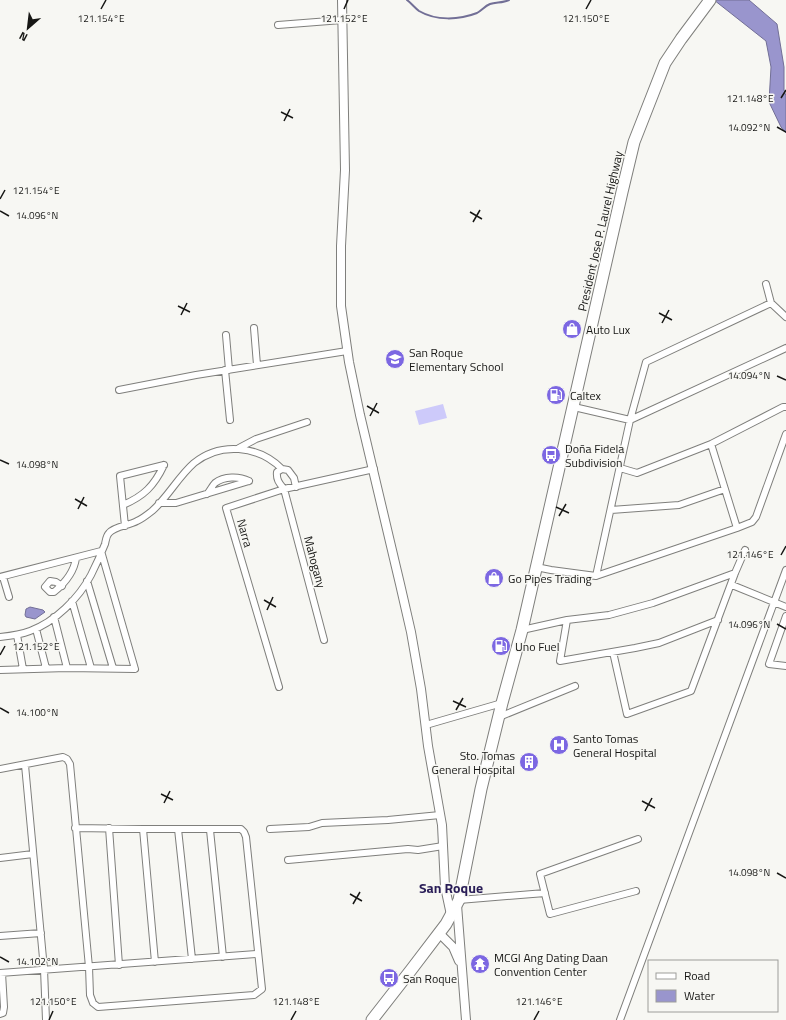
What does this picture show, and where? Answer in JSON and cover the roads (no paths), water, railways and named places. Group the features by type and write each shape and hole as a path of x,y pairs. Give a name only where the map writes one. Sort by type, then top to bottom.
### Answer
{"highway":[{"name":"President Jose P. Laurel Highway","path":"372,1020 438,933 458,902 482,789 502,703 522,630 634,142 665,63 710,0"}],"street":[{"path":"342,0 345,170 341,246 341,306 347,351 360,415 374,469 411,632 440,815 443,846 444,887 451,915"},
{"path":"278,25 342,20"},
{"path":"766,284 771,303 786,317"},
{"path":"596,576 630,420 646,362 771,303"},
{"path":"254,328 257,366"},
{"path":"226,335 230,420"},
{"path":"574,407 630,420 786,348"},
{"path":"119,390 196,375 347,351"},
{"path":"620,468 637,473 711,444 786,407"},
{"path":"240,448 256,439 307,422"},
{"path":"536,567 596,576 752,522 756,517 786,434"},
{"path":"711,444 737,528"},
{"path":"0,637 16,635 36,629 54,617 82,590 92,574 110,531 137,521 152,511 184,473 206,454 220,450 240,448 253,451 266,457 277,463 280,470 277,476 279,483 284,490"},
{"path":"123,505 136,500 150,489 159,476 164,465 120,476 125,526"},
{"name":"Narra","path":"279,687 226,508 284,490 374,469"},
{"path":"280,470 288,470 291,473 296,487"},
{"path":"160,503 176,503 207,494 248,481 241,477 226,478 214,484 207,494"},
{"path":"611,510 679,505 725,488"},
{"name":"Mahogany","path":"284,490 324,640"},
{"path":"613,652 627,714 691,690 745,550"},
{"path":"9,597 2,577 101,551"},
{"path":"0,670 46,668 135,669 101,551"},
{"path":"62,586 75,566 76,558"},
{"path":"620,1020 786,570"},
{"path":"522,630 567,620 609,615 653,603 735,573"},
{"path":"87,581 113,668"},
{"path":"732,585 786,607"},
{"path":"72,601 91,668"},
{"path":"786,616 769,664 786,666"},
{"path":"54,617 67,668"},
{"path":"567,620 560,662 659,643 718,620"},
{"path":"36,629 46,668"},
{"path":"16,635 23,669"},
{"path":"499,717 576,686"},
{"path":"426,725 502,703"},
{"path":"0,768 25,765 63,757 67,759 70,764 75,828 89,967 90,995 93,1003 98,1007 246,996 259,993 262,989 257,954 246,837 241,829 75,828"},
{"path":"25,765 44,969 46,1020"},
{"path":"270,829 309,827 322,823 388,820 440,815"},
{"path":"110,828 119,964"},
{"path":"143,829 155,962"},
{"path":"178,829 192,959"},
{"path":"210,830 223,957"},
{"path":"636,892 550,914 540,874 638,839"},
{"path":"288,860 408,849 418,850 443,846"},
{"path":"0,858 33,854"},
{"path":"466,1020 458,902 545,893"},
{"path":"0,936 41,933"},
{"path":"438,933 453,947 462,965"},
{"path":"0,1014 3,1013 4,1007 1,973 257,954"}],"water":[{"path":"714,0 749,0 777,24 784,67 786,133 781,127 769,102 771,67 766,41"},
{"path":"30,607 43,610 45,612 35,619 26,617 26,609"}],"waterway":[{"path":"407,0 419,11 433,17 440,18 463,17 477,13 490,4 509,0"}],"place":[{"name":"Auto Lux","path":"572,329"},
{"name":"San Roque Elementary School","path":"395,359"},
{"name":"Caltex","path":"556,395"},
{"name":"Doña Fidela Subdivision","path":"551,455"},
{"name":"Go Pipes Trading","path":"494,578"},
{"name":"Uno Fuel","path":"501,646"},
{"name":"Santo Tomas General Hospital","path":"559,745"},
{"name":"Sto. Tomas General Hospital","path":"529,762"},
{"name":"MCGI Ang Dating Daan Convention Center","path":"480,964"},
{"name":"San Roque","path":"389,978"}],"district":[{"name":"San Roque","path":"451,887"}]}
